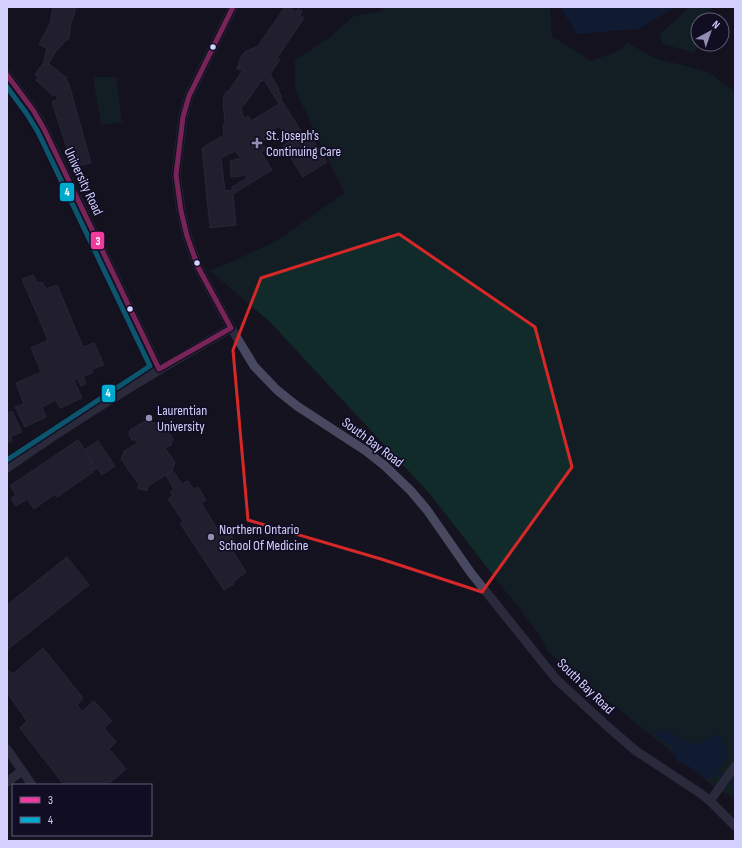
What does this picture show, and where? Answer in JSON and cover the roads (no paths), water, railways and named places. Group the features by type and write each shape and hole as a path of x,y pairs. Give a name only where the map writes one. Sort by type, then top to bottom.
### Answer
{"street":[{"name":"South Bay Road","path":"233,7 189,96 183,116 176,175 181,211 189,242 198,267 230,328 254,366 277,390 297,406 366,451 411,490 480,585 556,679 636,751 710,801 735,826"},
{"name":"University Road","path":"7,75 33,110 44,129 159,369"},
{"path":"7,468 159,369 230,328"},
{"path":"7,749 31,784"},
{"path":"710,801 735,766"},
{"path":"7,782 22,771"}],"water":[{"path":"560,7 676,7 638,29 577,34"},
{"path":"667,730 687,743 701,744 710,735 721,736 727,750 727,759 717,770 713,778 703,778 698,771 677,761 672,746 651,733"}],"waterway":[{"path":"717,770 723,778 735,787"}],"place":[{"name":"St. Joseph's Continuing Care","path":"257,143"},
{"name":"Laurentian University","path":"149,418"},
{"name":"Northern Ontario School Of Medicine","path":"211,537"}]}
